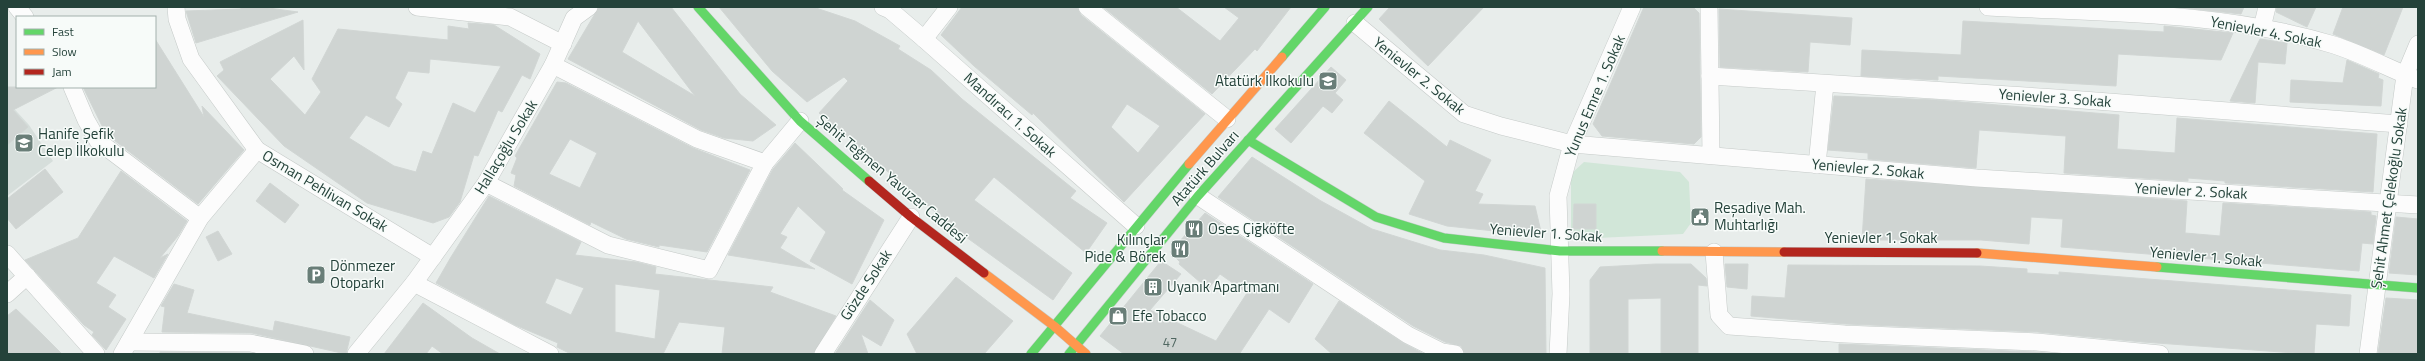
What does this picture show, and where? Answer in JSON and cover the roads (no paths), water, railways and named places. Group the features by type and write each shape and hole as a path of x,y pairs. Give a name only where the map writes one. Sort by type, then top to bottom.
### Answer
{"street":[{"path":"17,7 24,16"},
{"name":"Osman Pehlivan Sokak","path":"176,7 177,19 191,59 257,150 433,257"},
{"path":"417,7 510,17 563,44"},
{"name":"Hallaçoğlu Sokak","path":"356,354 414,283 486,183 553,65 574,18 589,7"},
{"name":"Şehit Teğmen Yavuzer Caddesi","path":"698,7 800,121 911,217 1054,326 1072,350 1086,354"},
{"name":"Mandıracı 1. Sokak","path":"883,7 890,10 924,38 1136,226"},
{"path":"924,38 949,7"},
{"path":"1087,7 1227,119"},
{"name":"Atatürk Bulvarı","path":"1031,354 1136,226 1324,7"},
{"name":"Atatürk Bulvarı","path":"1072,350 1198,196 1368,7"},
{"name":"Yunus Emre 1. Sokak","path":"1558,354 1561,294 1558,196 1572,144 1632,7"},
{"path":"1709,7 1711,156"},
{"name":"Yenievler 4. Sokak","path":"1988,7 2116,10 2199,18 2262,28 2335,46 2412,77"},
{"path":"2262,28 2267,7"},
{"name":"Yenievler 2. Sokak","path":"1355,23 1464,114 1501,126 1572,144 1977,178 2418,205"},
{"name":"Şehit Ahmet Çelekoğlu Sokak","path":"2368,354 2399,124 2412,77 2418,44"},
{"path":"553,65 697,139 765,162"},
{"name":"Yenievler 3. Sokak","path":"1710,76 2064,98 2399,124"},
{"path":"1817,165 1825,84"},
{"path":"72,88 86,120 98,141 200,218"},
{"path":"486,183 608,245 709,270 765,162 800,121"},
{"name":"Yenievler 1. Sokak","path":"1248,140 1376,217 1444,238 1560,251 1981,253 2377,286 2418,288"},
{"path":"126,348 200,218 257,150"},
{"path":"1198,196 1408,335 1442,352 1455,354"},
{"name":"Gözde Sokak","path":"823,354 911,217"},
{"path":"1714,252 1719,315 1729,326 1845,334 2037,342 2160,354"},
{"path":"7,254 96,354"},
{"path":"7,294 27,276"},
{"path":"414,283 550,354"},
{"path":"126,348 250,344 305,354"}],"place":[{"name":"Atatürk İlkokulu","path":"1328,81"},
{"name":"Hanife Şefik Celep İlkokulu","path":"24,143"},
{"name":"Reşadiye Mah. Muhtarlığı","path":"1700,217"},
{"name":"Oses Çiğköfte","path":"1194,229"},
{"name":"Kılınçlar Pide & Börek","path":"1180,249"},
{"name":"Dönmezer Otoparkı","path":"316,275"},
{"name":"Uyanık Apartmanı","path":"1153,287"},
{"name":"Efe Tobacco","path":"1118,316"}]}
